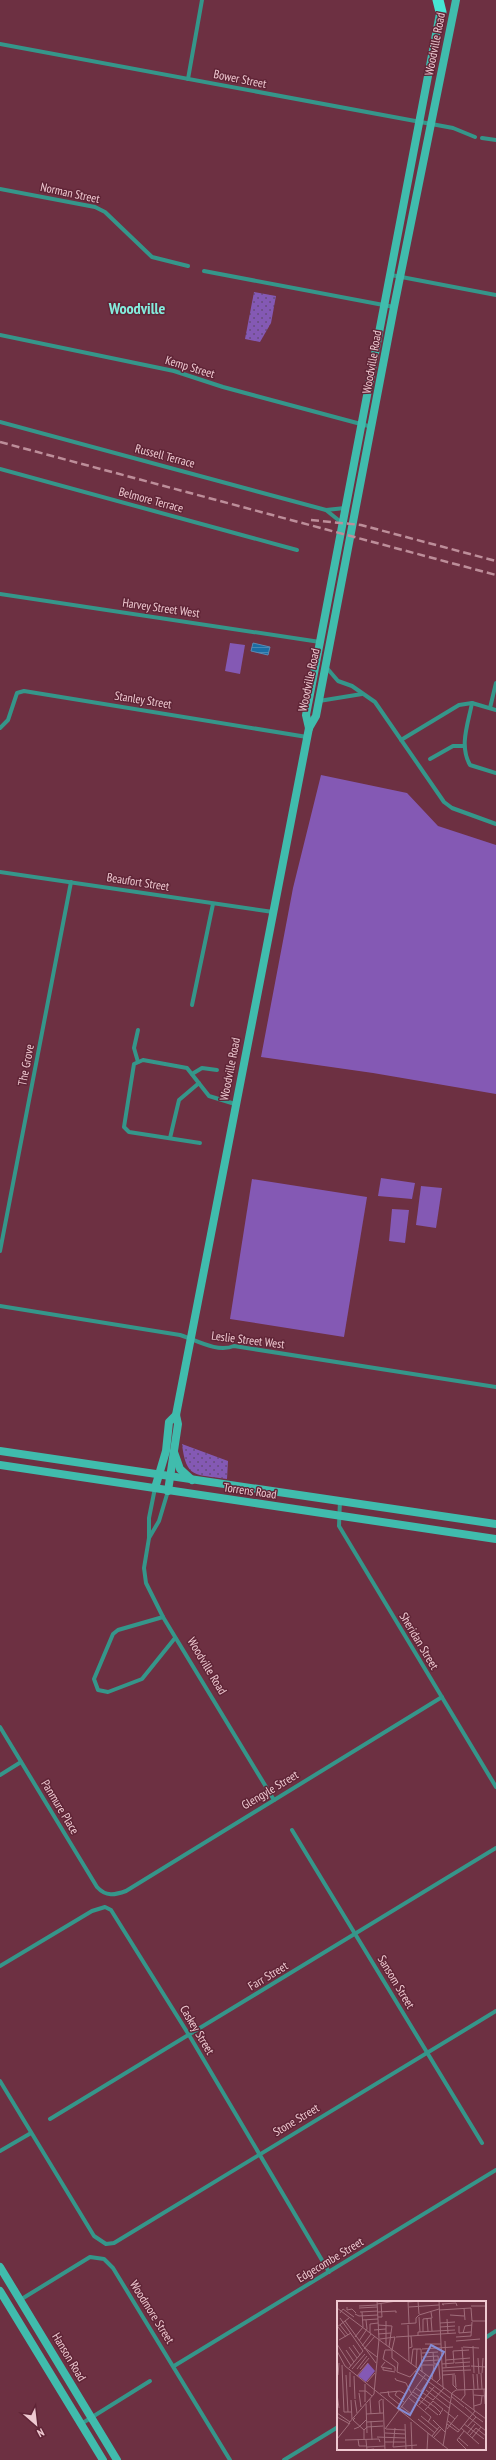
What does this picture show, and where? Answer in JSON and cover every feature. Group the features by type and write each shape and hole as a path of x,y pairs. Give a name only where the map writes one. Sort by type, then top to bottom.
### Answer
{"highway":[{"path":"438,0 441,12"}],"main road":[{"name":"Woodville Road","path":"309,728 306,714 344,508 421,123 443,0"},
{"path":"456,3 464,0"},
{"name":"Woodville Road","path":"168,1491 178,1424 176,1415 235,1104 309,728 316,716 400,276 456,3"},
{"name":"Woodville Road","path":"155,1488 166,1451 169,1422 176,1415"},
{"name":"Torrens Road","path":"0,1451 496,1524"},
{"path":"174,1452 180,1469 192,1480"},
{"name":"Torrens Road","path":"0,1465 496,1539"},
{"name":"Hanson Road","path":"0,2267 117,2460"},
{"name":"Hanson Road","path":"0,2291 3,2303 103,2460"},
{"path":"3,2303 20,2300"}],"street":[{"path":"188,79 202,0"},
{"name":"Bower Street","path":"0,44 453,128 475,137"},
{"path":"482,138 496,140"},
{"name":"Norman Street","path":"0,189 95,207 108,214 152,257 158,260 188,266"},
{"path":"204,271 394,307"},
{"path":"391,274 496,295"},
{"name":"Kemp Street","path":"0,335 174,371 223,387 372,427"},
{"name":"Russell Terrace","path":"0,422 326,510 344,508"},
{"name":"Belmore Terrace","path":"0,470 297,550"},
{"name":"Russell Terrace","path":"326,510 342,523"},
{"name":"Harvey Street West","path":"0,594 320,642"},
{"path":"325,666 338,681 352,686 375,702 444,802 452,808 496,824"},
{"path":"490,708 496,683"},
{"name":"Stanley Street","path":"0,728 8,720 17,693 24,691 307,738"},
{"path":"318,701 362,694"},
{"path":"401,740 459,705 472,703 496,710"},
{"path":"472,703 464,746 465,756 470,765 496,773"},
{"path":"430,759 453,746 464,746"},
{"name":"Beaufort Street","path":"0,872 273,912"},
{"name":"The Grove","path":"0,1251 71,882"},
{"path":"192,1005 213,904"},
{"path":"138,1030 134,1048 138,1062"},
{"path":"200,1143 129,1132 124,1127 134,1064 143,1060 187,1068 209,1096 235,1104"},
{"path":"192,1074 202,1068 217,1070"},
{"path":"170,1138 178,1100 198,1083"},
{"name":"Leslie Street West","path":"0,1306 190,1338 202,1344 230,1348 234,1346 496,1387"},
{"name":"Woodville Road","path":"155,1488 149,1518 149,1538 144,1568 146,1583 163,1618 274,1800"},
{"name":"Woodville Road","path":"149,1538 159,1521 168,1491"},
{"name":"Sheridan Street","path":"340,1500 339,1526 496,1787"},
{"path":"163,1618 118,1630 113,1634 94,1679 94,1685 98,1690 108,1692 142,1679 175,1638"},
{"name":"Glengyle Street","path":"107,1894 114,1896 126,1890 442,1697"},
{"name":"Panmure Place","path":"0,1727 97,1887 107,1894"},
{"path":"0,1775 21,1762"},
{"name":"Sansom Street","path":"292,1830 482,2143"},
{"name":"Farr Street","path":"50,2119 356,1935 496,1848"},
{"name":"Caskey Street","path":"0,1966 92,1910 105,1907 115,1915 189,2035 329,2272"},
{"name":"Stone Street","path":"31,2133 94,2236 106,2244 114,2243 496,2011"},
{"path":"0,2081 31,2133 0,2151"},
{"name":"Edgecombe Street","path":"174,2366 496,2170"},
{"name":"Woodmore Street","path":"20,2300 90,2258 100,2257 113,2268 230,2460"},
{"path":"486,2337 496,2332"},
{"path":"81,2424 150,2381"},
{"path":"284,2460 337,2428"}],"shaded area":[{"path":"254,292 276,296 271,323 260,342 245,339"},
{"path":"230,643 245,645 240,674 225,671"},
{"path":"321,775 407,793 438,826 496,845 496,1094 373,1073 261,1057 293,888"},
{"path":"381,1178 415,1183 412,1199 378,1196"},
{"path":"252,1179 367,1197 344,1337 230,1319"},
{"path":"421,1186 442,1188 436,1228 416,1225"},
{"path":"392,1209 409,1210 405,1243 389,1241"},
{"path":"182,1444 228,1461 227,1479 194,1473 186,1464"}],"water":[{"path":"253,643 270,647 268,655 251,651"}],"railway":[{"path":"0,442 496,575"},
{"path":"311,520 361,525 496,561"}],"district":[{"name":"Woodville","path":"137,308"}]}
